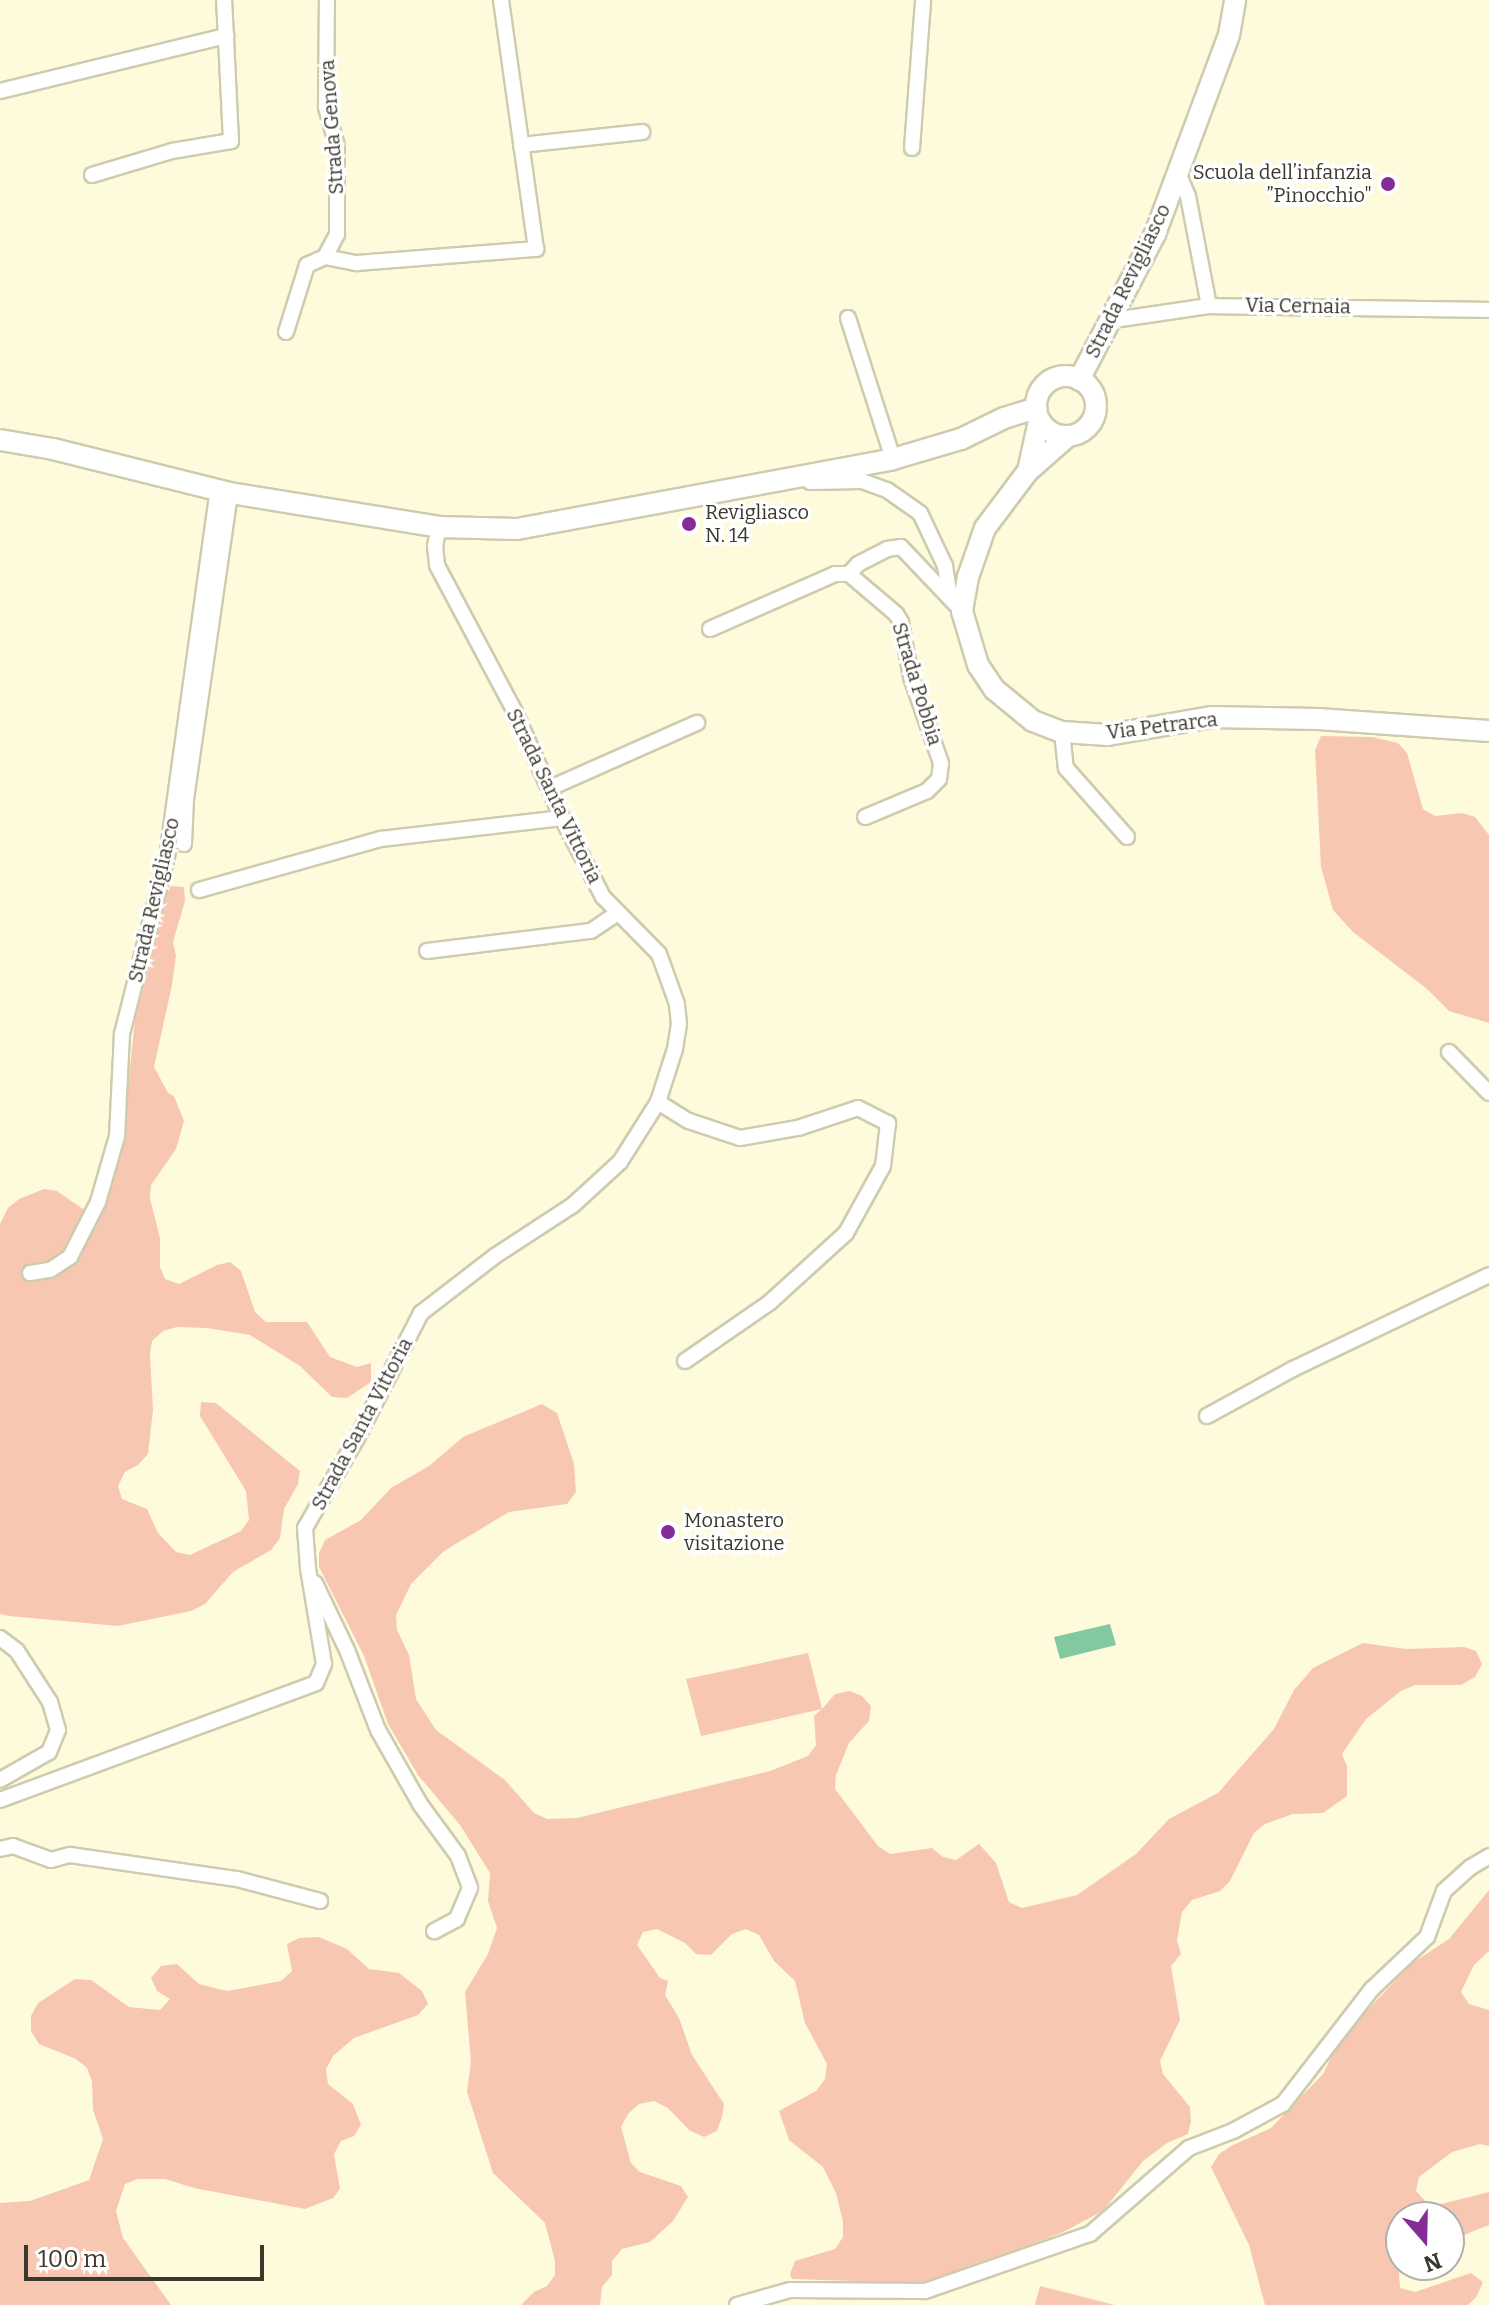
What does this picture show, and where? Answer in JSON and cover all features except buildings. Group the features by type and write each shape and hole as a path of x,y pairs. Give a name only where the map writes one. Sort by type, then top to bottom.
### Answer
{"street":[{"path":"92,175 172,151 231,141 224,0"},
{"name":"Strada Genova","path":"286,332 307,265 325,257 337,234 337,146 326,107 327,0"},
{"path":"325,257 357,263 536,249 501,0"},
{"path":"912,148 923,0"},
{"name":"Strada Revigliasco","path":"1079,380 1107,321 1155,234 1229,35 1235,0"},
{"path":"0,91 226,36"},
{"path":"521,145 642,132"},
{"path":"1179,175 1188,196 1209,306"},
{"name":"Via Cernaia","path":"1107,321 1209,306 1489,310"},
{"path":"848,318 893,459"},
{"path":"1062,377 1079,380 1093,393 1095,412 1085,429 1068,436 1051,432 1038,414 1046,384 1062,377"},
{"path":"0,440 53,449 224,492 439,527 517,529 893,459 961,439 1004,418 1038,414"},
{"name":"Via Petrarca","path":"1028,471 1038,414"},
{"name":"Via Petrarca","path":"1068,436 1028,471 985,528 956,604 978,665 994,689 1033,721 1062,732 1108,735 1212,717 1318,719 1489,731"},
{"path":"770,482 862,481 887,490 920,513 945,566 956,604"},
{"name":"Strada Revigliasco","path":"184,844 186,799 224,492"},
{"name":"Strada Revigliasco","path":"30,1273 50,1270 70,1257 98,1202 117,1136 122,1034 167,856 224,492"},
{"name":"Strada Santa Vittoria","path":"0,1800 316,1683 324,1664 308,1568 305,1528 357,1438 421,1313 495,1256 573,1205 620,1162 658,1102 675,1049 677,1004 659,954 603,897 562,818 550,788 437,565 435,546 439,527"},
{"path":"710,629 835,574 849,574 858,564 887,549 901,547 956,604"},
{"name":"Strada Pobbia","path":"849,574 896,614 901,622 911,677 941,763 939,779 927,791 865,817"},
{"path":"550,788 697,723"},
{"path":"1062,732 1066,768 1127,837"},
{"path":"199,890 381,839 562,818"},
{"path":"427,951 591,931 618,913"},
{"path":"1449,1052 1489,1093"},
{"path":"658,1102 689,1121 740,1138 798,1128 858,1108 888,1123 883,1166 846,1233 769,1303 685,1361"},
{"path":"1207,1416 1293,1369 1489,1275"},
{"name":"Strada Santa Vittoria","path":"308,1568 347,1650 378,1730 420,1804 458,1856 470,1888 457,1919 434,1931"},
{"path":"0,1638 17,1651 50,1702 58,1730 49,1752 0,1780"},
{"path":"0,1849 13,1846 51,1860 70,1855 237,1879 320,1901"},
{"path":"737,2305 790,2290 925,2291 1090,2234 1189,2148 1233,2131 1283,2104 1372,1989 1427,1937 1444,1891 1489,1856"}],"shaded area":[{"path":"1321,736 1372,737 1398,743 1407,753 1423,809 1435,816 1462,813 1475,817 1489,835 1489,1023 1449,1011 1427,989 1353,932 1333,910 1321,867 1315,750"},
{"path":"171,886 184,887 185,901 173,942 176,956 172,985 154,1067 168,1093 174,1096 184,1121 176,1149 151,1185 150,1198 160,1238 160,1267 165,1279 179,1284 230,1262 241,1271 255,1312 266,1322 307,1322 330,1357 357,1367 371,1363 371,1382 347,1398 332,1397 300,1366 250,1335 207,1328 177,1327 163,1331 152,1341 150,1354 153,1410 148,1454 138,1465 125,1472 118,1486 122,1499 147,1509 158,1533 176,1552 190,1555 241,1531 249,1520 246,1491 200,1416 201,1402 216,1403 300,1471 298,1484 284,1509 280,1538 271,1550 233,1572 205,1604 191,1611 118,1626 0,1614 0,1224 8,1208 19,1199 44,1189 57,1191 90,1214 104,1209 124,1125 135,1020 148,971 153,925 162,899"},
{"path":"542,1404 557,1413 574,1464 576,1492 567,1504 509,1512 444,1551 411,1584 396,1615 397,1630 409,1655 416,1699 436,1730 505,1780 534,1813 547,1819 577,1818 770,1771 808,1756 816,1745 814,1716 835,1694 850,1691 862,1696 871,1706 869,1721 849,1743 836,1775 835,1789 878,1846 890,1854 932,1848 943,1857 956,1860 979,1844 996,1863 1009,1902 1022,1908 1077,1895 1136,1854 1169,1819 1218,1793 1274,1729 1294,1690 1313,1668 1363,1643 1406,1649 1464,1647 1476,1651 1482,1664 1475,1677 1461,1685 1415,1685 1401,1691 1366,1719 1342,1754 1347,1766 1347,1796 1323,1813 1293,1814 1265,1824 1254,1833 1230,1881 1220,1891 1192,1900 1182,1912 1177,1940 1181,1954 1171,1966 1180,2020 1160,2061 1163,2074 1190,2107 1188,2134 1167,2143 1143,2161 1103,2211 1063,2232 969,2269 918,2283 792,2279 790,2274 795,2261 835,2249 843,2237 836,2193 823,2167 789,2140 779,2111 816,2091 825,2079 827,2064 805,2023 795,1981 774,1961 759,1935 746,1929 732,1934 711,1955 696,1954 685,1943 657,1929 643,1932 637,1945 660,1978 668,1981 665,1995 679,2018 692,2055 724,2104 717,2131 704,2137 689,2130 668,2108 654,2101 639,2104 628,2114 621,2127 631,2163 640,2172 681,2186 688,2197 673,2221 650,2242 622,2249 612,2261 612,2275 602,2287 600,2305 521,2305 534,2292 547,2286 555,2275 555,2261 545,2223 493,2173 467,2092 471,2062 465,1992 488,1954 497,1928 488,1901 490,1873 460,1825 418,1775 388,1724 364,1656 319,1567 319,1553 325,1540 361,1520 391,1488 429,1466 463,1437"},
{"path":"1110,1624 1116,1645 1060,1659 1054,1637"},
{"path":"808,1653 822,1709 701,1736 686,1679"},
{"path":"1489,1890 1489,1951 1474,1965 1461,1992 1469,2004 1489,2010 1489,2146 1480,2144 1452,2152 1419,2177 1416,2191 1425,2201 1385,2201 1385,2281 1400,2281 1400,2288 1415,2292 1447,2281 1465,2281 1465,2275 1471,2273 1483,2282 1477,2296 1468,2305 1265,2305 1249,2245 1211,2167 1219,2154 1231,2146 1271,2128 1323,2074 1340,2039 1411,1964 1449,1939"},
{"path":"319,1937 347,1949 369,1969 399,1973 422,1991 428,2004 418,2015 354,2038 333,2056 326,2069 328,2084 353,2104 361,2125 354,2136 341,2141 334,2154 340,2189 333,2198 305,2209 194,2188 165,2179 137,2179 125,2184 116,2211 123,2238 171,2305 0,2305 0,2203 30,2201 89,2180 103,2139 93,2110 92,2081 87,2068 76,2059 39,2044 31,2031 31,2016 38,2003 75,1979 91,1980 129,2007 160,2010 170,1999 157,1991 151,1978 161,1966 177,1964 199,1984 227,1991 281,1981 292,1971 287,1944 299,1938"},
{"path":"1489,2192 1489,2225 1465,2235 1465,2201 1453,2201"},
{"path":"1040,2286 1115,2305 1035,2305"}],"place":[{"name":"Scuola dell’infanzia ”Pinocchio\"","path":"1388,184"},
{"name":"Revigliasco N. 14","path":"689,524"},
{"name":"Monastero visitazione","path":"668,1532"}]}
